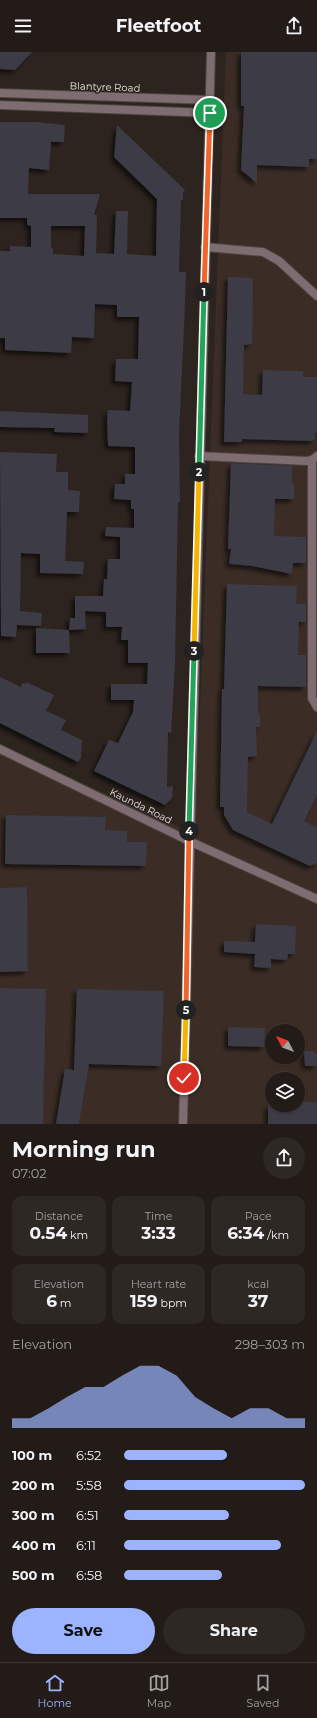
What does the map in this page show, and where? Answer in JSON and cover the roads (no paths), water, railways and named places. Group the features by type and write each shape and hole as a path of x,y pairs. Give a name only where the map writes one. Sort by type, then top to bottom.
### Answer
{"street":[{"path":"183,1124 199,456 211,52"},
{"name":"Blantyre Road","path":"0,93 210,100"},
{"path":"0,105 210,113"},
{"path":"205,247 263,252 279,261 317,296"},
{"path":"199,456 314,458 312,698 317,707"},
{"name":"Kaunda Road","path":"0,749 189,841 317,899"}]}
